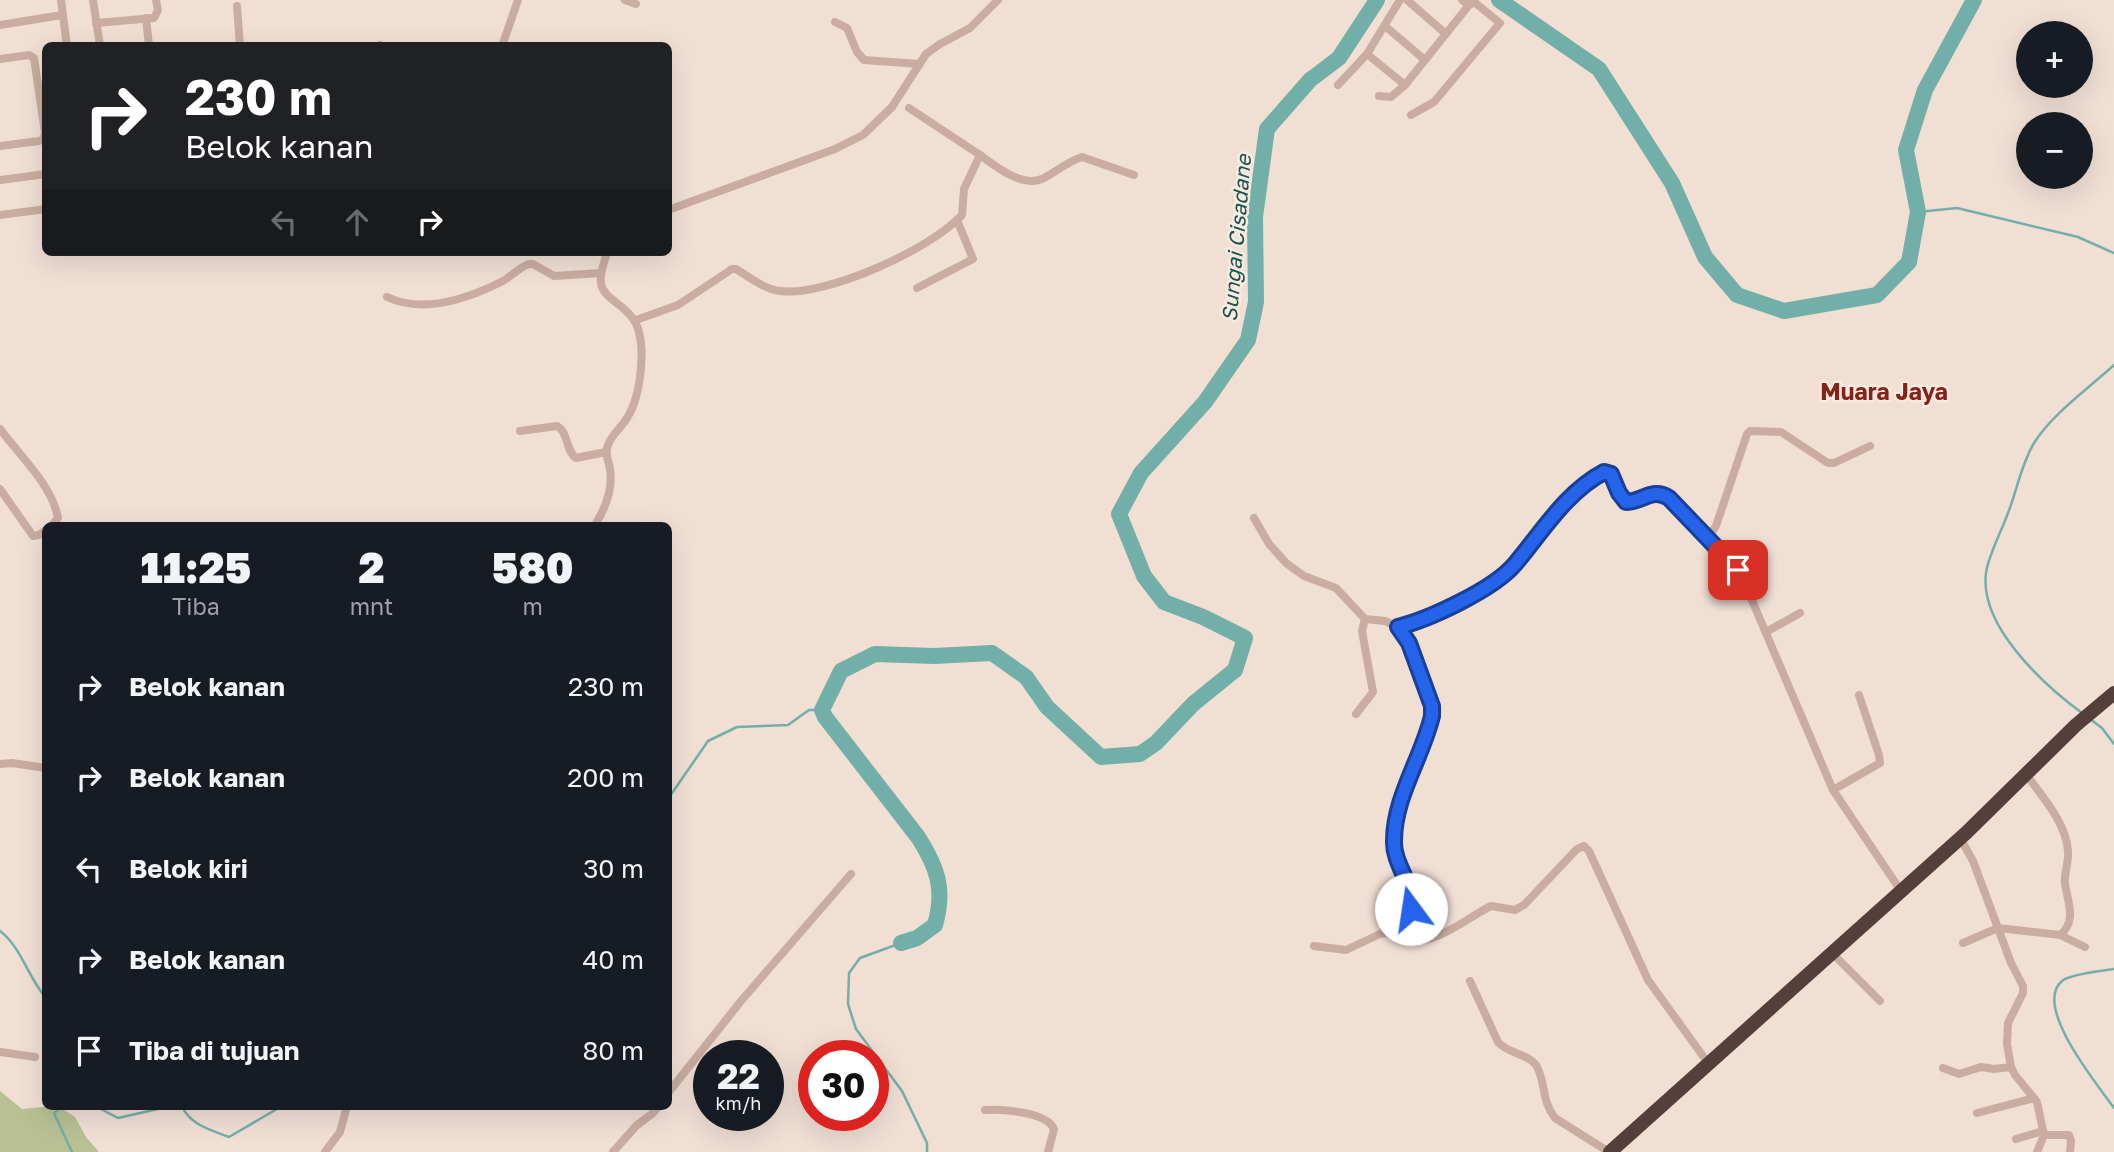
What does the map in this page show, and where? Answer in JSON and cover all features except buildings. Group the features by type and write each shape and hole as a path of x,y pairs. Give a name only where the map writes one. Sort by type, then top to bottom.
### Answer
{"highway":[{"path":"1609,1152 1961,838 2110,696"}],"street":[{"path":"61,0 66,42"},
{"path":"93,0 99,42"},
{"path":"96,23 157,15 156,0"},
{"path":"503,42 518,0"},
{"path":"625,0 636,4"},
{"path":"672,209 857,138 870,130 888,112 919,64 935,47 970,29 998,0"},
{"path":"1338,85 1367,54 1401,0"},
{"path":"1407,0 1446,34"},
{"path":"1379,96 1391,97 1405,85 1446,34 1465,3 1474,2 1500,23 1434,102 1411,115"},
{"path":"237,6 240,42"},
{"path":"0,25 62,15"},
{"path":"146,18 149,42"},
{"path":"835,22 847,28 855,50 864,60 919,64"},
{"path":"1385,26 1425,60"},
{"path":"1367,54 1405,85"},
{"path":"0,59 29,55 33,57 42,98"},
{"path":"909,108 995,166 1025,181 1041,180 1082,157 1133,175"},
{"path":"0,146 42,139"},
{"path":"636,320 678,305 732,269 775,290 813,289 892,262 957,220 964,210 964,189 980,155"},
{"path":"0,180 42,175"},
{"path":"0,215 42,210"},
{"path":"917,288 974,259 957,220"},
{"path":"596,522 609,489 610,472 606,452 610,440 628,417 638,386 641,351 636,320 604,293 601,285 606,256"},
{"path":"387,297 401,303 421,306 436,304 488,288 528,264 554,276 601,273"},
{"path":"520,431 557,426 563,431 569,451 576,458 606,452"},
{"path":"0,429 40,480 55,505 58,519 55,522"},
{"path":"1708,538 1716,526 1748,432 1781,432 1828,463 1834,463 1870,446"},
{"path":"1398,627 1438,615 1500,577 1515,564 1553,515 1604,472 1611,474 1626,502 1633,502 1653,493 1664,494 1742,577 1833,790 1901,891"},
{"path":"0,489 33,536 42,533"},
{"path":"1254,518 1269,544 1286,564 1304,576 1336,588 1366,619 1385,621 1398,627 1409,643 1432,706 1432,716 1406,783 1394,833 1395,854 1412,903 1402,932"},
{"path":"1766,632 1800,612"},
{"path":"1356,714 1373,692 1362,631 1366,619"},
{"path":"1833,790 1880,763 1880,755 1859,695"},
{"path":"0,764 42,767"},
{"path":"2026,774 2062,827 2069,855 2065,867 2065,885 2071,916 2067,928 2060,936"},
{"path":"1961,838 1973,861 2011,963 2023,986 2023,993 2008,1023 2007,1044 2011,1067 2034,1098 2044,1133 2038,1152"},
{"path":"1402,932 1408,940 1422,939 1457,928 1491,906 1515,910 1524,905 1577,849 1584,846 1589,851 1648,979 1708,1063"},
{"path":"672,1088 741,1001 851,874"},
{"path":"1963,943 1998,928 2060,936 2085,947"},
{"path":"1314,946 1346,950 1380,933 1402,932"},
{"path":"1833,954 1880,1001"},
{"path":"1469,981 1502,1048 1535,1064 1545,1103 1555,1118 1609,1152"},
{"path":"0,1052 35,1057"},
{"path":"1943,1068 1959,1074 1981,1067 2011,1067"},
{"path":"1977,1113 2034,1098"},
{"path":"325,1152 340,1132 346,1110"},
{"path":"613,1152 655,1110"},
{"path":"985,1110 1016,1112 1047,1121 1054,1129 1048,1152"},
{"path":"2016,1139 2044,1133 2069,1135 2070,1152"}],"green space":[{"path":"0,1091 22,1109 42,1107 42,1110 64,1110 75,1117 86,1137 99,1152 0,1152"}],"waterway":[{"name":"Sungai Cisadane","path":"901,943 917,938 935,925 939,901 938,880 918,837 825,717 822,710 841,671 875,654 934,656 992,653 1026,677 1047,707 1101,757 1140,754 1156,743 1193,704 1235,670 1245,638 1203,617 1164,602 1144,576 1119,514 1141,473 1205,402 1248,340 1256,302 1255,217 1267,129 1310,80 1339,58 1377,0"},
{"name":"Sungai Cisadane","path":"1499,0 1599,69 1672,183 1705,257 1737,295 1784,311 1877,295 1909,262 1918,212 1906,150 1925,90 1974,0"},
{"path":"1918,212 1957,208 2078,237 2114,253"},
{"path":"2082,713 2033,670 2003,633 1987,593 1986,573 2022,469 2034,443 2061,412 2114,365"},
{"name":"Sungai Cisadane","path":"672,793 708,741 737,727 788,725 809,710 822,710"},
{"path":"2090,719 2102,728 2114,744"},
{"name":"Sungai Cisadane","path":"0,931 14,946 42,992"},
{"path":"901,943 860,958 849,973 848,1004 856,1029 902,1091 927,1143 927,1152"},
{"path":"2114,969 2066,979 2055,993 2055,1008 2061,1026 2083,1064 2114,1108"},
{"path":"58,1110 54,1113 72,1152"},
{"path":"103,1110 118,1118 154,1110"},
{"name":"Sungai Cisadane","path":"185,1110 196,1122 229,1137 275,1110"}],"district":[{"name":"Muara Jaya","path":"1884,391"}],"route":[{"path":"1411,909 1412,897 1395,854 1394,833 1406,783 1430,726 1432,706 1409,643 1398,627 1438,615 1509,571 1553,515 1604,472 1611,474 1626,502 1633,502 1648,494 1664,494 1738,570"}]}
